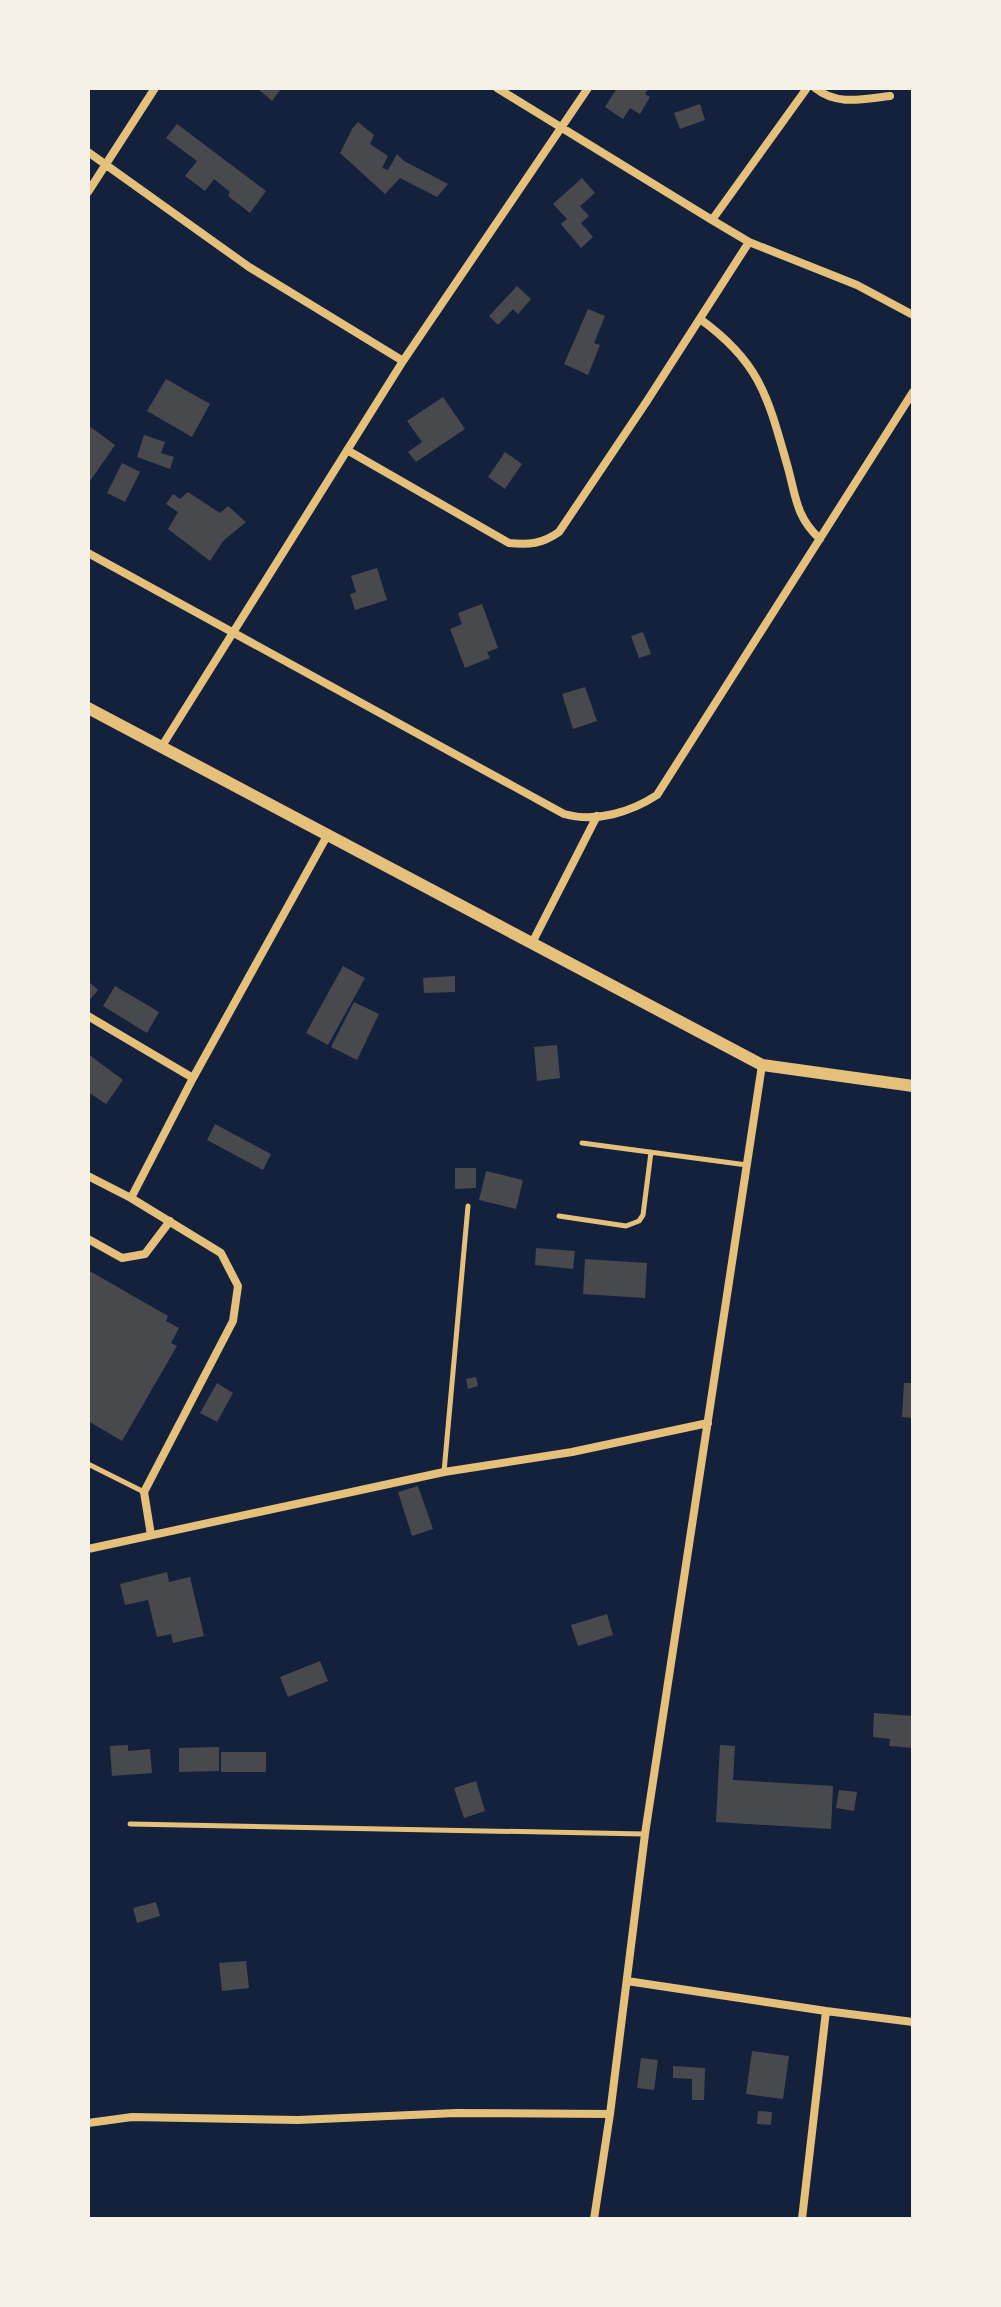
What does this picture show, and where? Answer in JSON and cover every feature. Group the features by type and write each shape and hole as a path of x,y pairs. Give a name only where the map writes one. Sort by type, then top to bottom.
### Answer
{"street":[{"path":"88,192 155,88"},
{"path":"497,88 749,242 857,285 913,315"},
{"path":"162,746 403,361 588,88"},
{"path":"712,220 807,88"},
{"path":"815,88 823,95 841,101 890,96"},
{"path":"88,152 249,267 403,361"},
{"path":"347,450 509,543 527,545 547,541 559,532 749,242"},
{"path":"700,319 739,350 761,384 803,521 820,539"},
{"path":"88,553 564,814 581,819 597,816 639,807 657,795 913,392"},
{"path":"88,708 762,1065 913,1086"},
{"path":"532,943 597,816"},
{"path":"131,1198 193,1078 328,834"},
{"path":"88,1016 193,1078"},
{"path":"594,2219 645,1834 762,1065"},
{"path":"88,1176 131,1198 221,1253 238,1286 233,1321 144,1492 151,1535"},
{"path":"88,1239 122,1258 145,1254 170,1221"},
{"path":"88,1549 444,1472 572,1452 708,1423"},
{"path":"627,1981 913,2022"},
{"path":"802,2219 826,2011"},
{"path":"88,2123 141,2117 298,2120 456,2113 610,2114"}],"lane":[{"path":"582,1143 747,1165"},
{"path":"559,1216 626,1226 639,1221 643,1215 651,1152"},
{"path":"444,1472 468,1206"},
{"path":"88,1464 144,1492"},
{"path":"130,1824 645,1834"}],"building":[{"path":"257,88 280,88 281,89 272,101"},
{"path":"617,88 649,88 645,94 650,97 640,114 630,108 623,119 605,107"},
{"path":"700,104 705,120 680,129 674,113"},
{"path":"358,122 374,135 370,144 388,156 382,168 388,170 397,154 404,161 448,184 437,197 400,178 385,194 340,153"},
{"path":"177,124 266,191 250,213 228,196 230,192 214,179 205,191 185,176 197,161 166,138"},
{"path":"582,178 595,193 580,206 589,216 581,223 593,237 581,248 561,224 567,219 553,204"},
{"path":"517,286 531,299 518,314 513,309 498,325 489,316"},
{"path":"588,309 605,316 594,343 600,345 588,375 564,364"},
{"path":"166,379 210,404 192,437 147,411"},
{"path":"443,397 465,429 416,462 408,452 422,442 407,421"},
{"path":"88,425 115,445 88,484"},
{"path":"144,435 165,442 161,453 174,457 170,469 137,457"},
{"path":"505,452 522,464 505,489 488,477"},
{"path":"122,463 140,472 125,502 107,493"},
{"path":"188,492 220,513 228,506 246,522 223,541 210,561 168,529 178,512 166,504 173,494 180,499"},
{"path":"377,568 387,600 355,610 350,594 356,592 351,576"},
{"path":"482,604 498,648 487,652 490,658 465,668 450,629 462,624 458,613"},
{"path":"643,632 651,654 639,658 631,636"},
{"path":"585,687 597,721 573,729 562,694"},
{"path":"343,966 365,978 328,1045 306,1033"},
{"path":"455,976 455,992 424,993 423,978"},
{"path":"88,981 98,990 88,1002"},
{"path":"115,986 159,1012 147,1033 103,1006"},
{"path":"354,1002 379,1014 357,1060 331,1047"},
{"path":"557,1045 560,1078 537,1081 534,1047"},
{"path":"88,1054 123,1080 106,1104 88,1092"},
{"path":"215,1124 271,1154 263,1170 207,1140"},
{"path":"455,1168 476,1168 476,1188 455,1189"},
{"path":"486,1171 523,1180 516,1209 479,1200"},
{"path":"536,1248 575,1251 573,1269 535,1265"},
{"path":"585,1259 647,1263 645,1298 583,1294"},
{"path":"88,1270 168,1316 166,1321 179,1328 171,1343 177,1346 122,1441 88,1421"},
{"path":"476,1377 478,1386 468,1389 466,1379"},
{"path":"217,1383 233,1393 217,1422 200,1413"},
{"path":"904,1383 913,1383 913,1418 902,1417"},
{"path":"418,1486 433,1529 412,1536 398,1492"},
{"path":"167,1572 169,1582 190,1577 204,1636 173,1643 171,1634 157,1637 148,1600 125,1605 120,1584"},
{"path":"607,1614 613,1635 578,1646 571,1625"},
{"path":"320,1661 328,1681 288,1697 280,1677"},
{"path":"874,1713 913,1716 913,1748 889,1746 890,1739 873,1737"},
{"path":"128,1745 128,1751 150,1749 152,1773 112,1776 110,1746"},
{"path":"720,1745 735,1746 733,1780 833,1786 831,1829 716,1822"},
{"path":"219,1747 219,1771 179,1772 179,1748"},
{"path":"221,1752 266,1752 266,1772 221,1772"},
{"path":"476,1781 485,1811 464,1818 454,1788"},
{"path":"839,1790 857,1792 854,1811 836,1808"},
{"path":"156,1902 160,1916 137,1923 133,1908"},
{"path":"246,1961 249,1988 222,1991 219,1963"},
{"path":"752,2051 789,2056 783,2099 746,2094"},
{"path":"641,2058 658,2060 654,2090 637,2088"},
{"path":"673,2066 705,2068 704,2100 692,2100 692,2079 673,2078"},
{"path":"758,2111 772,2112 771,2125 757,2124"}]}
